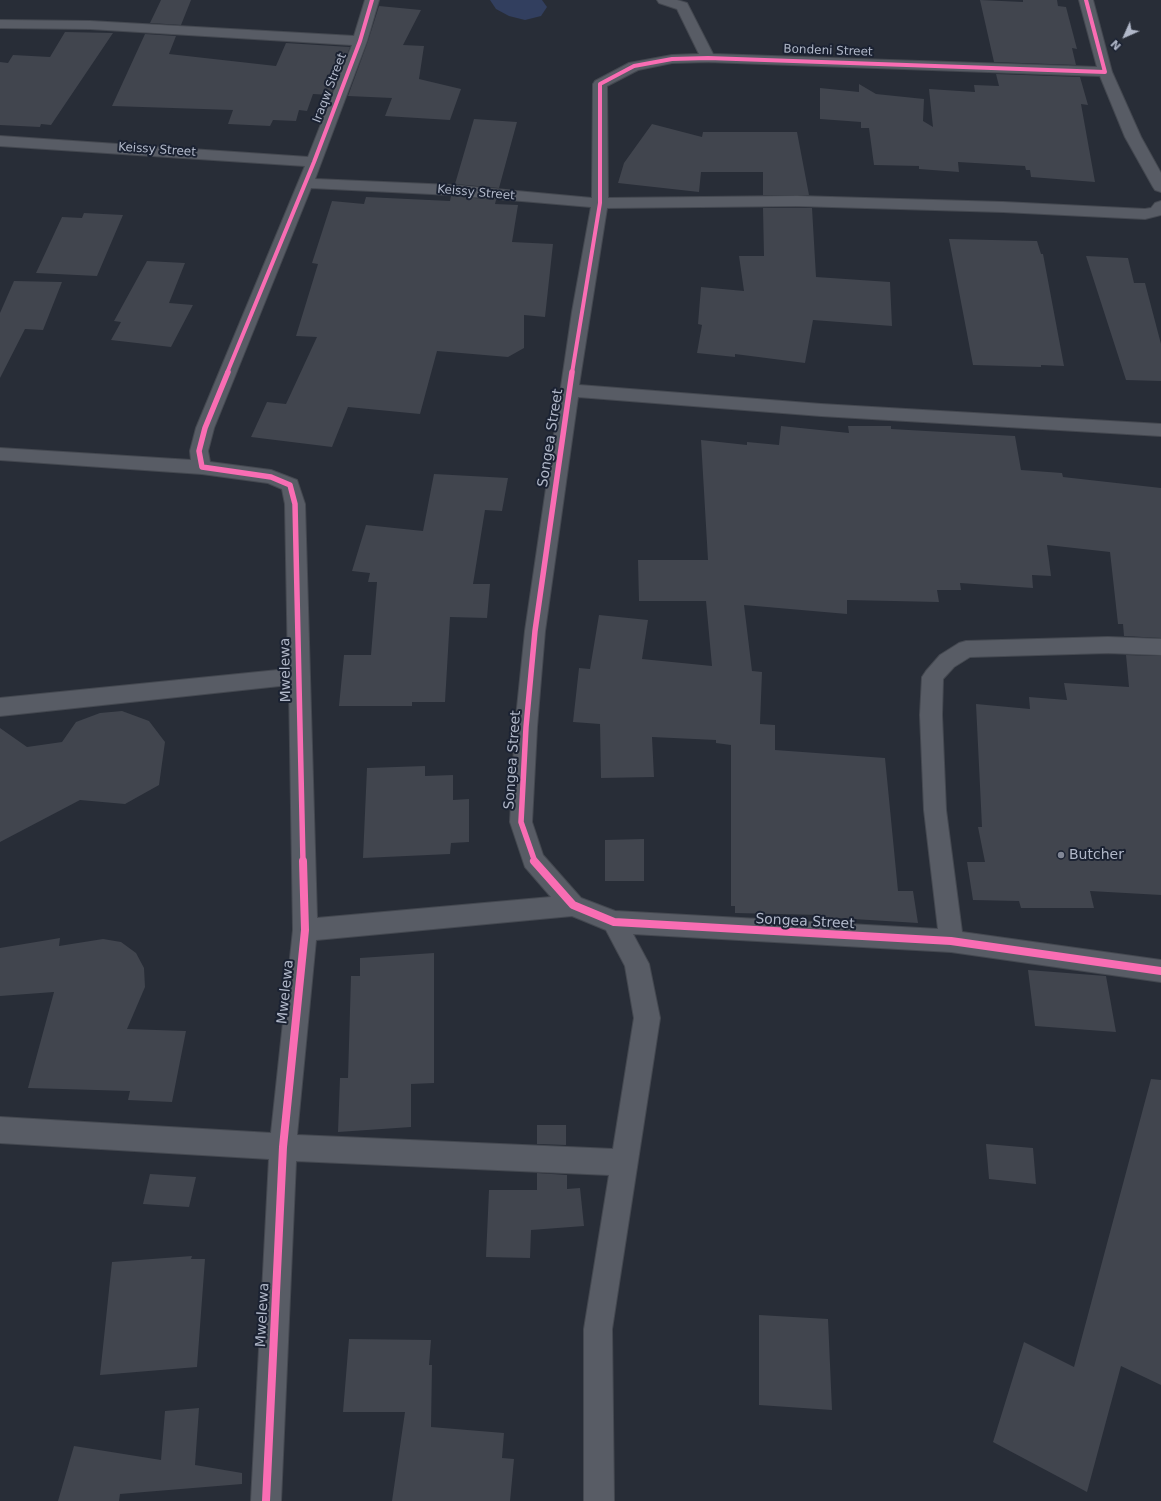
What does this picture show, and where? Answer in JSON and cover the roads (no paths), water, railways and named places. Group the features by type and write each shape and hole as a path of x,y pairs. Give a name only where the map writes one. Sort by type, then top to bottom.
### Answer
{"street":[{"name":"Iraqw Street","path":"202,467 199,451 205,428 275,261 304,183 314,162 360,41 372,0"},
{"path":"664,0 682,6 708,58"},
{"path":"1086,0 1105,72 1133,137 1161,187"},
{"path":"0,24 90,25 360,41"},
{"name":"Bondeni Street","path":"600,203 600,84 634,66 672,59 708,58 1105,72"},
{"name":"Keissy Street","path":"0,141 206,153 314,162"},
{"name":"Keissy Street","path":"304,183 452,190 600,203 797,201 1003,207 1145,214 1157,211 1161,206"},
{"name":"Songea Street","path":"600,203 581,312 571,390 535,631 526,727 521,822 533,860 573,905 614,922 951,941 1161,971"},
{"path":"571,390 821,410 1161,430"},
{"path":"0,454 202,467"},
{"name":"Mwelewa","path":"202,467 271,477 290,485 295,504 305,930 283,1147 266,1501"},
{"path":"951,941 935,810 931,715 933,677 946,661 966,649 1108,644 1161,647"},
{"path":"0,707 298,676"},
{"path":"305,930 573,905"},
{"path":"599,1501 598,1329 647,1018 637,964 614,922"},
{"path":"0,1130 283,1147 625,1162"}],"waterway":[{"path":"512,0 525,7"}],"place":[{"name":"Butcher","path":"1061,855"}]}
